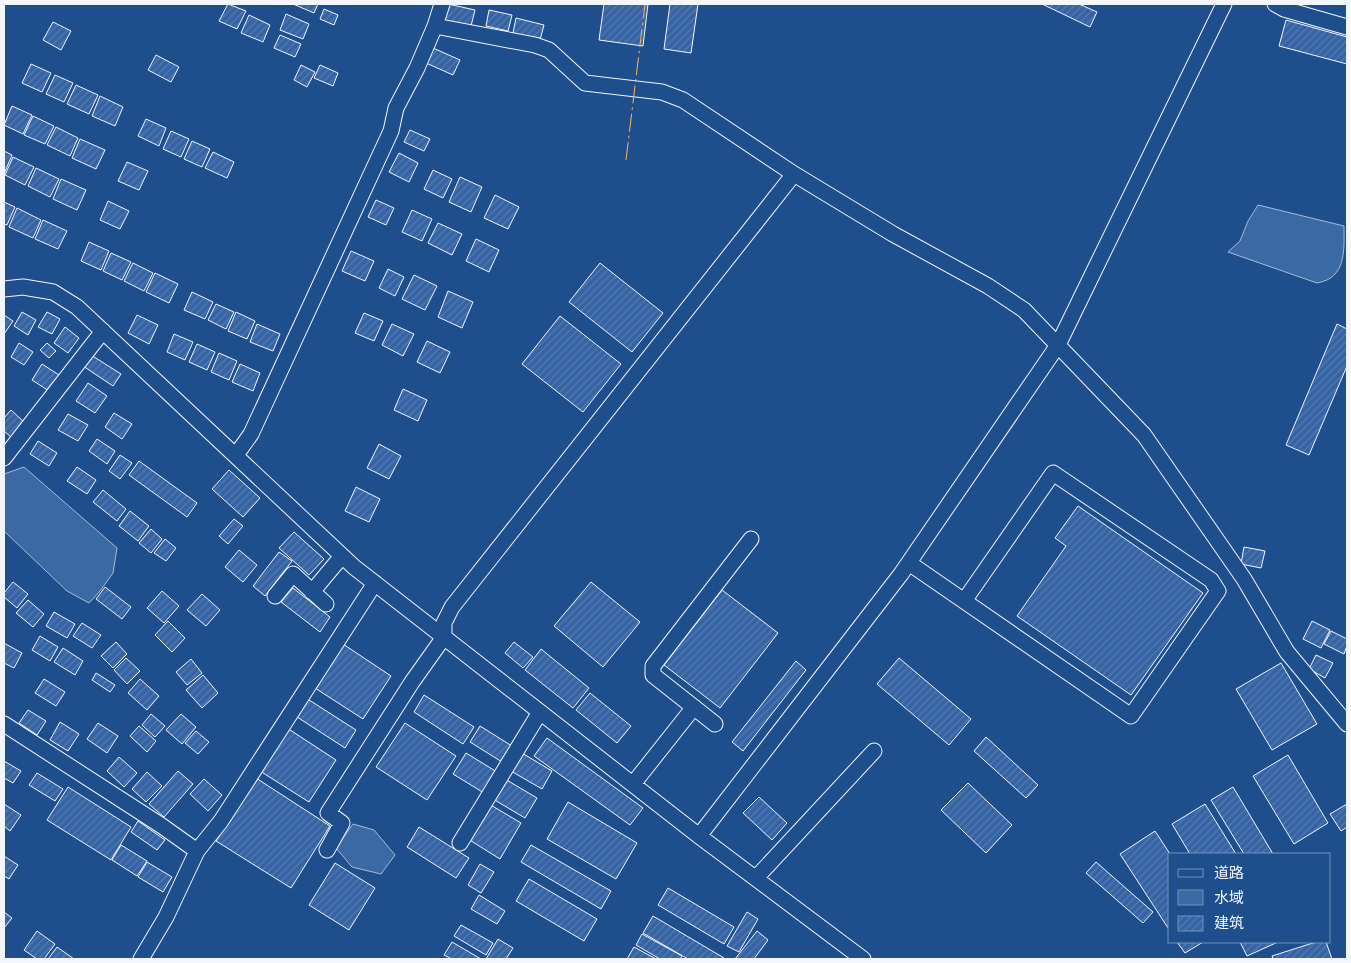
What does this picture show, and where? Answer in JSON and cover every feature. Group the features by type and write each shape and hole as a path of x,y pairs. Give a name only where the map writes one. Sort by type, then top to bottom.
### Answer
{"street":[{"path":"236,455 251,434 391,130 396,108 417,68 442,4"},
{"path":"699,836 909,564 1058,345 1224,4"},
{"path":"1276,4 1284,9 1347,27"},
{"path":"435,26 535,45 549,50 585,83 662,92 683,100 794,174 893,234 988,286 1024,310 1144,436 1244,579 1287,652 1347,724"},
{"path":"327,850 342,823 328,814 412,682 444,637 444,623 452,607 794,174"},
{"path":"4,289 23,287 52,292 77,307 342,556 699,836 863,959"},
{"path":"4,458 103,331"},
{"path":"909,564 1131,716 1218,591 1211,580 1053,473 964,601"},
{"path":"715,724 653,674 653,666 751,539"},
{"path":"312,592 342,556"},
{"path":"276,596 293,574 326,604"},
{"path":"141,959 166,917 197,851 221,821 375,583"},
{"path":"633,784 694,707"},
{"path":"460,843 540,712"},
{"path":"4,724 162,826 197,851"},
{"path":"756,878 874,751"}],"water":[{"path":"1258,205 1344,226 1342,261 1334,275 1327,280 1317,283 1228,252 1240,241 1248,221"},
{"path":"24,467 117,548 113,573 89,603 67,591 4,531 4,474"},
{"path":"353,824 374,830 395,855 381,874 352,867 336,848"}],"building":[{"path":"228,4 246,11 237,29 219,21"},
{"path":"293,4 318,4 314,13"},
{"path":"448,4 475,10 471,26 444,21"},
{"path":"604,4 648,4 643,46 599,40"},
{"path":"670,4 698,4 691,53 664,49"},
{"path":"1042,4 1079,4 1097,12 1090,27"},
{"path":"324,9 338,15 334,25 320,19"},
{"path":"489,10 512,15 508,31 486,26"},
{"path":"286,14 309,24 303,39 280,30"},
{"path":"249,15 270,25 263,42 241,33"},
{"path":"516,18 544,25 540,40 513,33"},
{"path":"1286,20 1347,37 1347,64 1279,46"},
{"path":"53,22 71,31 61,50 43,40"},
{"path":"280,35 301,44 295,57 274,48"},
{"path":"433,48 460,60 453,75 426,63"},
{"path":"156,55 179,67 171,82 148,70"},
{"path":"31,64 51,73 42,92 22,83"},
{"path":"301,65 315,72 307,87 294,80"},
{"path":"320,65 338,73 333,86 314,78"},
{"path":"55,75 73,83 64,102 46,94"},
{"path":"76,85 98,95 89,114 67,104"},
{"path":"100,96 123,107 115,126 92,116"},
{"path":"12,106 32,115 23,134 4,125"},
{"path":"33,116 54,126 45,144 24,135"},
{"path":"146,119 166,128 159,146 138,136"},
{"path":"56,127 78,138 70,156 47,145"},
{"path":"410,130 430,139 424,151 404,142"},
{"path":"171,131 189,139 181,157 163,149"},
{"path":"80,139 105,150 96,169 72,158"},
{"path":"192,141 210,149 202,167 184,159"},
{"path":"4,151 12,155 4,174"},
{"path":"213,152 234,162 227,178 205,168"},
{"path":"399,153 418,163 409,182 389,172"},
{"path":"13,157 34,167 25,185 5,175"},
{"path":"127,162 148,171 139,190 118,181"},
{"path":"36,168 59,179 50,197 28,186"},
{"path":"433,170 452,179 443,198 424,189"},
{"path":"460,177 482,187 471,212 449,202"},
{"path":"61,179 86,190 77,210 53,199"},
{"path":"495,195 519,207 508,229 484,218"},
{"path":"376,200 394,208 386,225 368,217"},
{"path":"108,201 129,211 120,229 100,220"},
{"path":"4,202 15,207 7,225 4,224"},
{"path":"17,208 41,220 33,238 9,227"},
{"path":"412,210 432,219 422,241 402,232"},
{"path":"43,220 67,231 58,249 35,239"},
{"path":"438,223 462,234 452,255 428,243"},
{"path":"476,239 499,250 489,272 466,261"},
{"path":"89,242 109,251 101,270 81,261"},
{"path":"351,251 374,261 365,281 342,271"},
{"path":"111,253 131,262 122,280 103,271"},
{"path":"133,263 153,273 144,291 124,281"},
{"path":"600,263 663,313 632,352 569,302"},
{"path":"388,269 404,277 395,296 379,288"},
{"path":"155,273 178,284 169,303 146,292"},
{"path":"414,275 437,286 425,310 402,299"},
{"path":"448,291 473,302 462,328 438,317"},
{"path":"192,292 213,302 205,319 184,310"},
{"path":"216,304 234,312 226,329 208,320"},
{"path":"22,312 36,320 28,335 14,326"},
{"path":"47,312 60,319 52,334 38,327"},
{"path":"236,312 255,321 247,339 228,331"},
{"path":"364,313 383,321 374,341 355,333"},
{"path":"4,315 13,321 4,334"},
{"path":"137,315 158,325 149,344 128,333"},
{"path":"560,316 621,364 583,412 522,364"},
{"path":"257,324 280,334 273,351 250,342"},
{"path":"392,324 414,334 403,356 382,345"},
{"path":"1337,324 1347,329 1347,366 1309,455 1286,445"},
{"path":"65,327 79,338 68,353 54,343"},
{"path":"174,334 193,342 185,360 167,352"},
{"path":"427,341 450,352 440,373 417,362"},
{"path":"19,343 33,352 24,365 11,357"},
{"path":"47,343 56,351 49,358 40,350"},
{"path":"197,344 215,352 207,370 189,362"},
{"path":"219,353 237,361 229,380 211,372"},
{"path":"91,355 121,374 113,386 83,366"},
{"path":"42,364 59,375 49,391 32,380"},
{"path":"240,364 260,373 253,391 232,382"},
{"path":"88,383 107,396 95,413 76,401"},
{"path":"403,389 427,400 418,421 394,410"},
{"path":"11,410 25,423 12,438 4,431 4,418"},
{"path":"114,413 132,424 122,439 105,427"},
{"path":"68,414 88,425 78,441 58,430"},
{"path":"97,439 115,451 107,464 89,451"},
{"path":"38,441 57,453 49,466 30,454"},
{"path":"379,444 401,456 389,479 367,468"},
{"path":"120,455 132,463 120,479 109,471"},
{"path":"139,461 197,503 187,517 129,475"},
{"path":"77,467 96,480 87,494 67,481"},
{"path":"229,470 260,498 243,517 212,489"},
{"path":"356,487 380,499 369,522 345,511"},
{"path":"103,490 126,509 117,521 93,502"},
{"path":"1078,506 1203,593 1131,695 1017,616 1066,546 1055,538"},
{"path":"130,511 149,526 138,541 119,526"},
{"path":"234,519 243,526 228,544 219,536"},
{"path":"151,529 162,539 151,553 139,543"},
{"path":"294,532 324,559 309,575 279,548"},
{"path":"165,539 176,548 166,561 154,553"},
{"path":"1244,547 1265,551 1261,568 1241,564"},
{"path":"239,550 257,565 243,582 225,567"},
{"path":"279,552 292,561 265,596 253,586"},
{"path":"13,582 28,594 17,608 4,597 4,593"},
{"path":"591,582 640,622 603,667 554,626"},
{"path":"105,587 131,607 122,619 96,599"},
{"path":"293,588 330,617 320,632 281,602"},
{"path":"722,590 778,633 720,708 664,665"},
{"path":"162,591 179,606 164,623 147,608"},
{"path":"202,594 220,610 206,626 187,610"},
{"path":"28,600 44,614 33,627 16,613"},
{"path":"54,612 75,624 67,638 46,626"},
{"path":"168,621 185,638 172,652 155,635"},
{"path":"1312,621 1330,630 1321,648 1303,639"},
{"path":"82,623 101,635 92,648 73,636"},
{"path":"1331,631 1347,639 1344,654 1324,644"},
{"path":"40,636 58,647 50,661 32,650"},
{"path":"116,642 127,654 113,668 101,656"},
{"path":"514,642 533,657 523,668 505,653"},
{"path":"4,643 22,653 14,668 4,663"},
{"path":"343,644 391,676 363,719 315,688"},
{"path":"63,648 83,661 75,675 54,662"},
{"path":"541,649 589,688 573,708 525,670"},
{"path":"1316,655 1333,663 1325,678 1309,669"},
{"path":"126,658 140,671 127,684 114,670"},
{"path":"899,658 971,719 949,745 877,684"},
{"path":"191,659 202,673 187,685 176,672"},
{"path":"796,661 806,670 743,751 732,742"},
{"path":"1281,663 1317,724 1272,750 1236,689"},
{"path":"96,673 115,685 110,692 92,680"},
{"path":"203,675 218,693 202,708 186,690"},
{"path":"44,679 65,692 56,706 35,693"},
{"path":"140,679 159,696 147,710 128,693"},
{"path":"590,693 631,726 617,743 576,710"},
{"path":"424,695 474,727 463,744 414,712"},
{"path":"306,698 356,730 345,748 294,715"},
{"path":"28,710 46,721 37,735 19,723"},
{"path":"151,714 165,726 155,737 142,725"},
{"path":"181,714 196,727 182,744 166,730"},
{"path":"60,722 79,734 68,751 50,740"},
{"path":"98,723 118,736 107,753 87,739"},
{"path":"405,723 456,756 427,800 376,767"},
{"path":"139,726 156,741 147,752 130,736"},
{"path":"480,726 512,746 502,762 470,742"},
{"path":"287,728 336,760 309,802 260,771"},
{"path":"196,731 209,742 198,754 185,743"},
{"path":"986,737 1038,785 1026,798 974,751"},
{"path":"547,738 643,808 630,825 534,756"},
{"path":"466,753 497,772 484,793 453,774"},
{"path":"522,753 552,771 542,789 511,771"},
{"path":"1288,755 1328,823 1294,844 1253,776"},
{"path":"119,757 137,773 124,787 107,771"},
{"path":"4,761 21,771 13,783 4,778"},
{"path":"178,771 193,784 164,817 149,804"},
{"path":"147,772 162,786 146,802 132,789"},
{"path":"37,773 63,789 55,801 29,785"},
{"path":"256,778 330,826 291,888 216,841"},
{"path":"204,779 222,795 208,811 190,794"},
{"path":"505,779 537,798 525,818 493,799"},
{"path":"968,783 1012,825 986,853 941,810"},
{"path":"68,787 131,827 111,860 47,820"},
{"path":"1233,787 1272,853 1243,853 1211,800"},
{"path":"759,797 787,823 772,840 743,813"},
{"path":"568,802 637,843 616,879 547,839"},
{"path":"4,804 21,815 10,831 4,826"},
{"path":"489,804 521,823 500,859 468,839"},
{"path":"1205,804 1235,853 1189,853 1172,824"},
{"path":"1347,804 1347,827 1341,831 1330,814"},
{"path":"138,821 165,840 157,850 131,832"},
{"path":"419,827 469,858 456,878 407,847"},
{"path":"1155,831 1169,853 1168,928 1120,854"},
{"path":"121,845 147,861 137,876 112,860"},
{"path":"531,845 611,891 601,909 521,862"},
{"path":"4,856 18,865 9,879 4,876"},
{"path":"147,862 172,877 163,892 138,877"},
{"path":"1096,862 1153,912 1143,923 1086,873"},
{"path":"335,863 375,888 349,930 309,905"},
{"path":"480,864 494,872 481,893 468,885"},
{"path":"529,879 597,919 584,941 516,901"},
{"path":"668,888 734,927 724,944 658,905"},
{"path":"479,895 505,911 497,924 471,909"},
{"path":"4,912 12,918 4,928"},
{"path":"747,912 758,919 739,952 727,946"},
{"path":"653,916 724,958 688,959 643,933"},
{"path":"461,925 493,943 486,955 454,936"},
{"path":"37,931 55,944 44,959 37,959 24,950"},
{"path":"757,931 768,940 754,959 735,959"},
{"path":"642,934 682,956 680,959 660,959 636,945"},
{"path":"498,939 513,948 506,959 486,959"},
{"path":"452,942 481,959 452,959 444,955"},
{"path":"1178,943 1201,943 1185,953"},
{"path":"1240,943 1276,943 1247,956"},
{"path":"1313,943 1326,943 1332,959 1273,959 1272,956"},
{"path":"57,947 74,959 48,959"},
{"path":"634,947 656,959 627,959"}],"power":[{"path":"626,160 645,4"}]}
